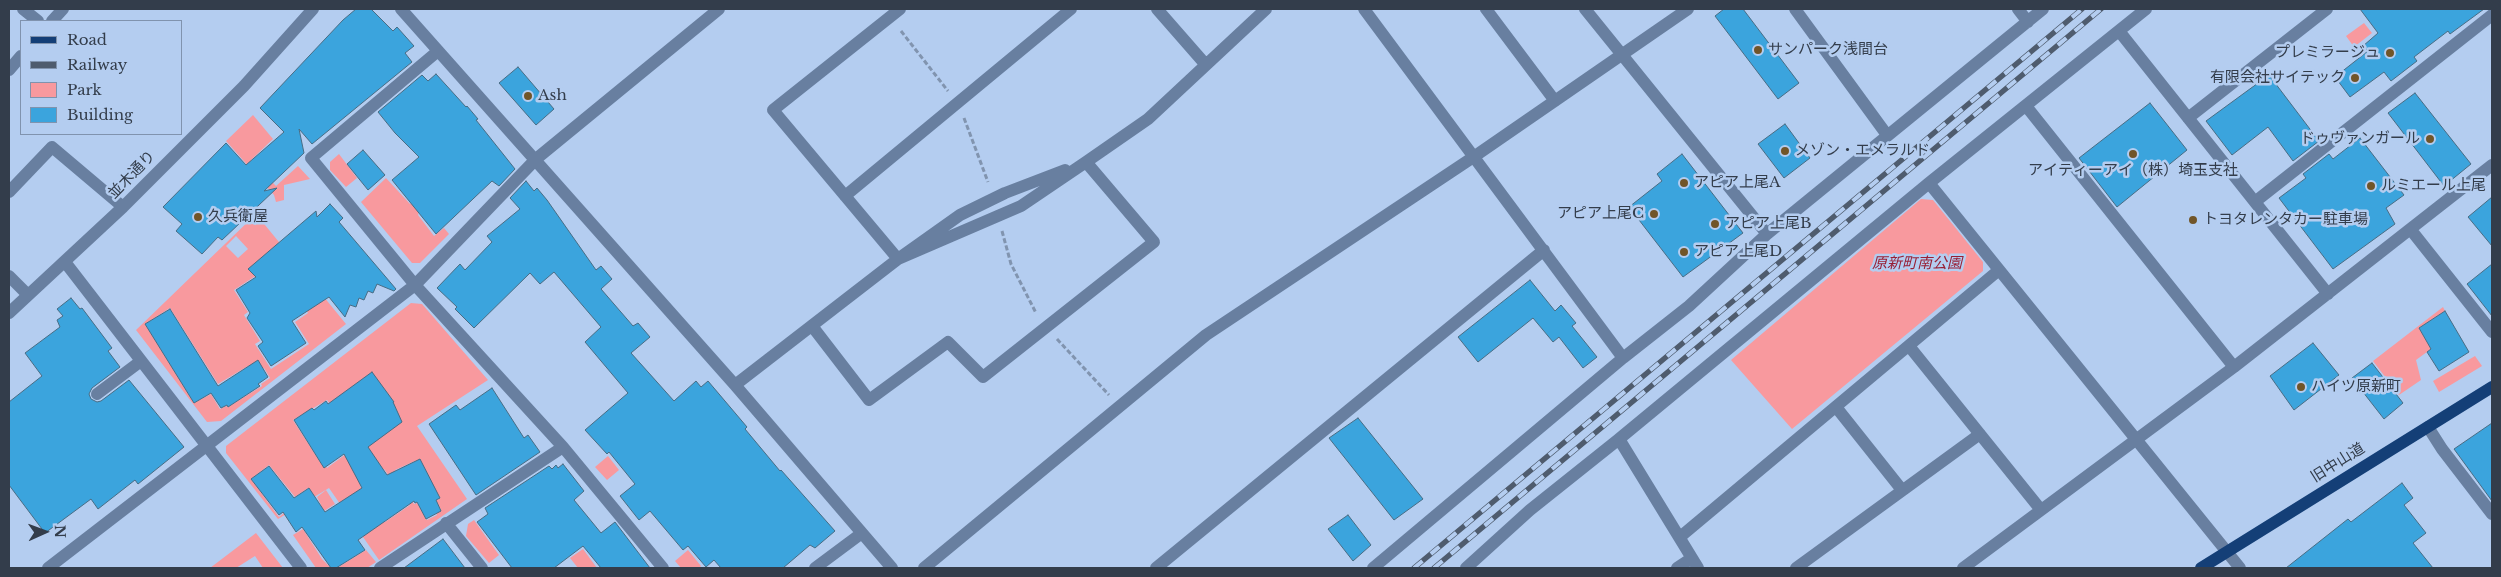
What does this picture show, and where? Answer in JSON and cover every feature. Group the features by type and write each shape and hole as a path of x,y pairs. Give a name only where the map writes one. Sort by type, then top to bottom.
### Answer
{"main road":[{"name":"旧中山道","path":"2201,568 2492,387"}],"street":[{"path":"23,9 37,20"},
{"path":"53,20 63,9"},
{"name":"並木通り","path":"9,313 123,208 244,86 313,9"},
{"path":"401,9 735,385 892,568"},
{"path":"48,568 415,285 536,159 719,9"},
{"path":"898,259 772,110 900,9"},
{"path":"845,196 1071,9"},
{"path":"1157,9 1206,65"},
{"path":"898,259 1021,206 1086,162 1148,119 1266,9"},
{"path":"1364,9 1475,156 1623,358"},
{"path":"1486,9 1555,101"},
{"path":"1585,9 1621,56 1767,234"},
{"path":"924,568 1206,335 1475,156 1688,9"},
{"path":"1795,9 1887,135"},
{"path":"2018,9 2028,22"},
{"path":"1373,568 1623,358 1689,306 1767,234 2043,9"},
{"path":"1466,568 1530,510 1619,439 1929,183 2146,9"},
{"path":"2188,118 2327,9"},
{"path":"2256,201 2492,14"},
{"path":"2119,31 2328,294"},
{"path":"438,51 311,158 415,285 563,448 663,568"},
{"path":"9,70 20,57"},
{"path":"2026,106 2234,368"},
{"path":"9,192 52,147 123,208"},
{"path":"735,385 898,259 960,215 1006,193 1086,162"},
{"path":"812,326 869,400 948,342 983,377 1154,242 1086,162"},
{"path":"1963,568 2234,368 2492,165"},
{"path":"1929,183 2240,568"},
{"path":"2411,230 2492,332"},
{"path":"1156,568 1544,250"},
{"path":"65,262 301,568"},
{"path":"1680,537 1999,270"},
{"path":"9,276 28,295"},
{"path":"1909,346 2041,510"},
{"path":"97,394 141,361"},
{"path":"1836,407 1902,490"},
{"path":"2428,427 2442,449 2492,514"},
{"path":"1796,568 1980,434"},
{"path":"1619,439 1695,563 1677,568"},
{"path":"380,568 563,448"},
{"path":"446,523 482,568"},
{"path":"815,568 862,533"}],"green space":[{"path":"2364,23 2372,33 2354,47 2346,36"},
{"path":"253,115 273,139 251,160 276,186 298,166 310,179 284,185 284,200 276,202 274,195 226,141"},
{"path":"339,154 357,178 346,187 330,170 330,162"},
{"path":"386,178 410,204 419,197 422,199 418,215 434,236 444,228 449,234 420,263 412,263 361,202"},
{"name":"原新町南公園","path":"1921,199 1933,200 1983,262 1983,271 1792,429 1731,360"},
{"path":"256,214 346,324 221,421 207,422 136,330","holes":["236,236 248,249 238,258 226,246","280,260 308,313 295,322 309,344 271,369 255,344 260,341 244,315 248,312 234,290","170,308 218,384 248,366 253,374 264,368 270,378 261,384 262,386 228,407 220,409 211,394 194,403 145,324"]},
{"path":"411,303 422,304 488,380 417,426 467,499 379,560 329,488 278,519 226,453 226,446","holes":["327,400 358,445 327,468 324,464 322,465 293,420","415,461 440,498 436,501 441,510 436,513 437,515 427,520 417,503 414,504 395,470","269,465 295,497 308,488 314,496 297,503 279,517 251,479","384,469 410,505 385,522 360,486"]},
{"path":"2443,307 2445,311 2419,328 2431,349 2416,360 2421,380 2399,395 2373,361"},
{"path":"2475,356 2482,366 2439,392 2433,381"},
{"path":"608,456 619,470 607,480 595,467"},
{"path":"326,490 335,504 310,520 307,514 321,505 317,497"},
{"path":"474,520 499,555 489,563 466,536 468,524"},
{"path":"303,529 322,559 331,568 316,568 293,535"},
{"path":"256,533 283,568 263,568 255,556 236,568 210,568"},
{"path":"583,549 597,568 578,568 570,558"},
{"path":"366,550 376,562 367,568 337,568"},
{"path":"688,550 701,566 699,568 681,568 675,561"}],"building":[{"path":"356,9 371,9 393,31 397,27 414,46 405,53 412,62 312,144 299,129 304,153 264,191 277,188 222,240 218,237 202,254 176,231 182,224 163,207 226,143 246,165 284,132 260,108 343,20"},
{"name":"サンパーク浅間台","path":"1724,9 1743,9 1799,83 1778,99 1715,16"},
{"path":"2360,9 2484,9 2450,34 2448,31 2414,57 2417,61 2391,81 2384,72 2350,97 2335,77 2368,51 2363,46 2378,33"},
{"path":"518,67 554,109 536,125 499,83"},
{"path":"436,74 478,119 476,120 515,169 499,186 492,181 436,234 392,180 419,157 395,133 378,112 422,75 428,81"},
{"path":"2269,75 2319,141 2293,161 2268,127 2232,155 2206,121"},
{"name":"ドゥヴァンガール","path":"2415,93 2471,164 2444,186 2388,113"},
{"name":"アイティーアイ（株）埼玉支社","path":"2150,103 2187,150 2117,207 2079,158"},
{"name":"メゾン・エメラルド","path":"1785,124 1810,158 1784,178 1758,144"},
{"path":"2360,138 2404,195 2386,208 2395,224 2333,269 2279,198 2306,178 2303,174 2329,154 2333,159"},
{"path":"363,150 385,175 368,190 347,164"},
{"path":"1682,154 1743,233 1683,277 1629,207 1662,181 1657,174"},
{"path":"526,181 534,191 537,188 547,200 596,270 601,266 612,279 601,289 633,326 638,323 650,337 631,353 674,401 696,381 701,387 708,381 747,427 745,429 780,471 835,531 815,548 810,545 783,568 721,568 714,560 706,567 688,546 683,550 650,511 639,520 620,496 635,484 609,452 607,454 585,430 628,393 585,342 601,327 554,272 540,284 530,273 474,328 455,309 457,307 437,288 460,264 465,270 492,242 487,236 520,209 510,198"},
{"path":"2492,197 2492,246 2468,217"},
{"path":"330,204 343,218 339,222 396,289 394,291 377,284 373,293 368,291 364,300 359,298 356,307 350,305 345,317 329,297 292,321 306,343 271,366 258,346 263,342 247,318 250,313 236,290 256,277 248,269 316,211 317,217"},
{"path":"2492,264 2492,316 2467,284"},
{"path":"1530,280 1555,311 1561,305 1576,323 1572,326 1597,357 1583,368 1559,337 1553,342 1533,318 1478,362 1458,337"},
{"path":"71,298 80,309 82,308 112,348 108,351 120,367 92,388 89,394 91,399 97,402 101,401 129,380 184,447 138,484 135,480 98,509 91,499 45,533 9,485 9,402 42,376 25,353 60,327 57,320 63,316 57,309"},
{"path":"170,309 218,386 258,360 268,377 258,384 260,386 228,407 227,405 221,408 211,393 194,403 145,324"},
{"path":"2445,311 2469,352 2439,371 2427,352 2431,349 2419,328"},
{"name":"ハイツ原新町","path":"2313,343 2339,375 2294,410 2270,376"},
{"path":"2372,363 2403,403 2384,419 2352,378"},
{"path":"372,372 394,402 402,422 368,447 387,475 420,459 440,498 436,500 441,511 426,519 417,502 415,503 414,501 358,540 365,550 336,568 331,568 302,527 296,532 283,512 279,515 251,479 269,466 294,498 309,488 325,512 362,488 344,454 324,468 294,420 312,408 314,410 326,401 328,404"},
{"path":"492,388 524,438 528,435 540,452 476,495 429,424 456,405 460,410"},
{"path":"1358,418 1423,499 1394,520 1329,438"},
{"path":"2492,423 2492,501 2454,449"},
{"path":"563,464 584,491 574,500 601,533 615,522 650,568 601,568 583,546 554,568 512,568 477,522 488,514 485,508 549,466 552,469 556,465 558,468"},
{"path":"2402,483 2413,498 2404,505 2426,533 2413,543 2433,568 2286,568 2348,519 2351,522"},
{"path":"1348,515 1371,545 1353,561 1328,529"},
{"path":"443,539 465,568 404,568"}],"railway":[{"path":"1414,568 2082,9"},
{"path":"1434,568 2101,9"}],"place":[{"name":"サンパーク浅間台","path":"1758,50"},
{"name":"プレミラージュ","path":"2390,53"},
{"name":"有限会社サイテック","path":"2355,78"},
{"name":"Ash","path":"528,96"},
{"name":"ドゥヴァンガール","path":"2430,139"},
{"name":"メゾン・エメラルド","path":"1785,151"},
{"name":"アイティーアイ（株）埼玉支社","path":"2133,154"},
{"name":"アピア上尾A","path":"1684,183"},
{"name":"ルミエール上尾","path":"2371,186"},
{"name":"アピア上尾C","path":"1654,214"},
{"name":"久兵衛屋","path":"198,217"},
{"name":"トヨタレンタカー駐車場","path":"2193,220"},
{"name":"アピア上尾B","path":"1715,224"},
{"name":"アピア上尾D","path":"1684,252"},
{"name":"ハイツ原新町","path":"2301,387"}]}
